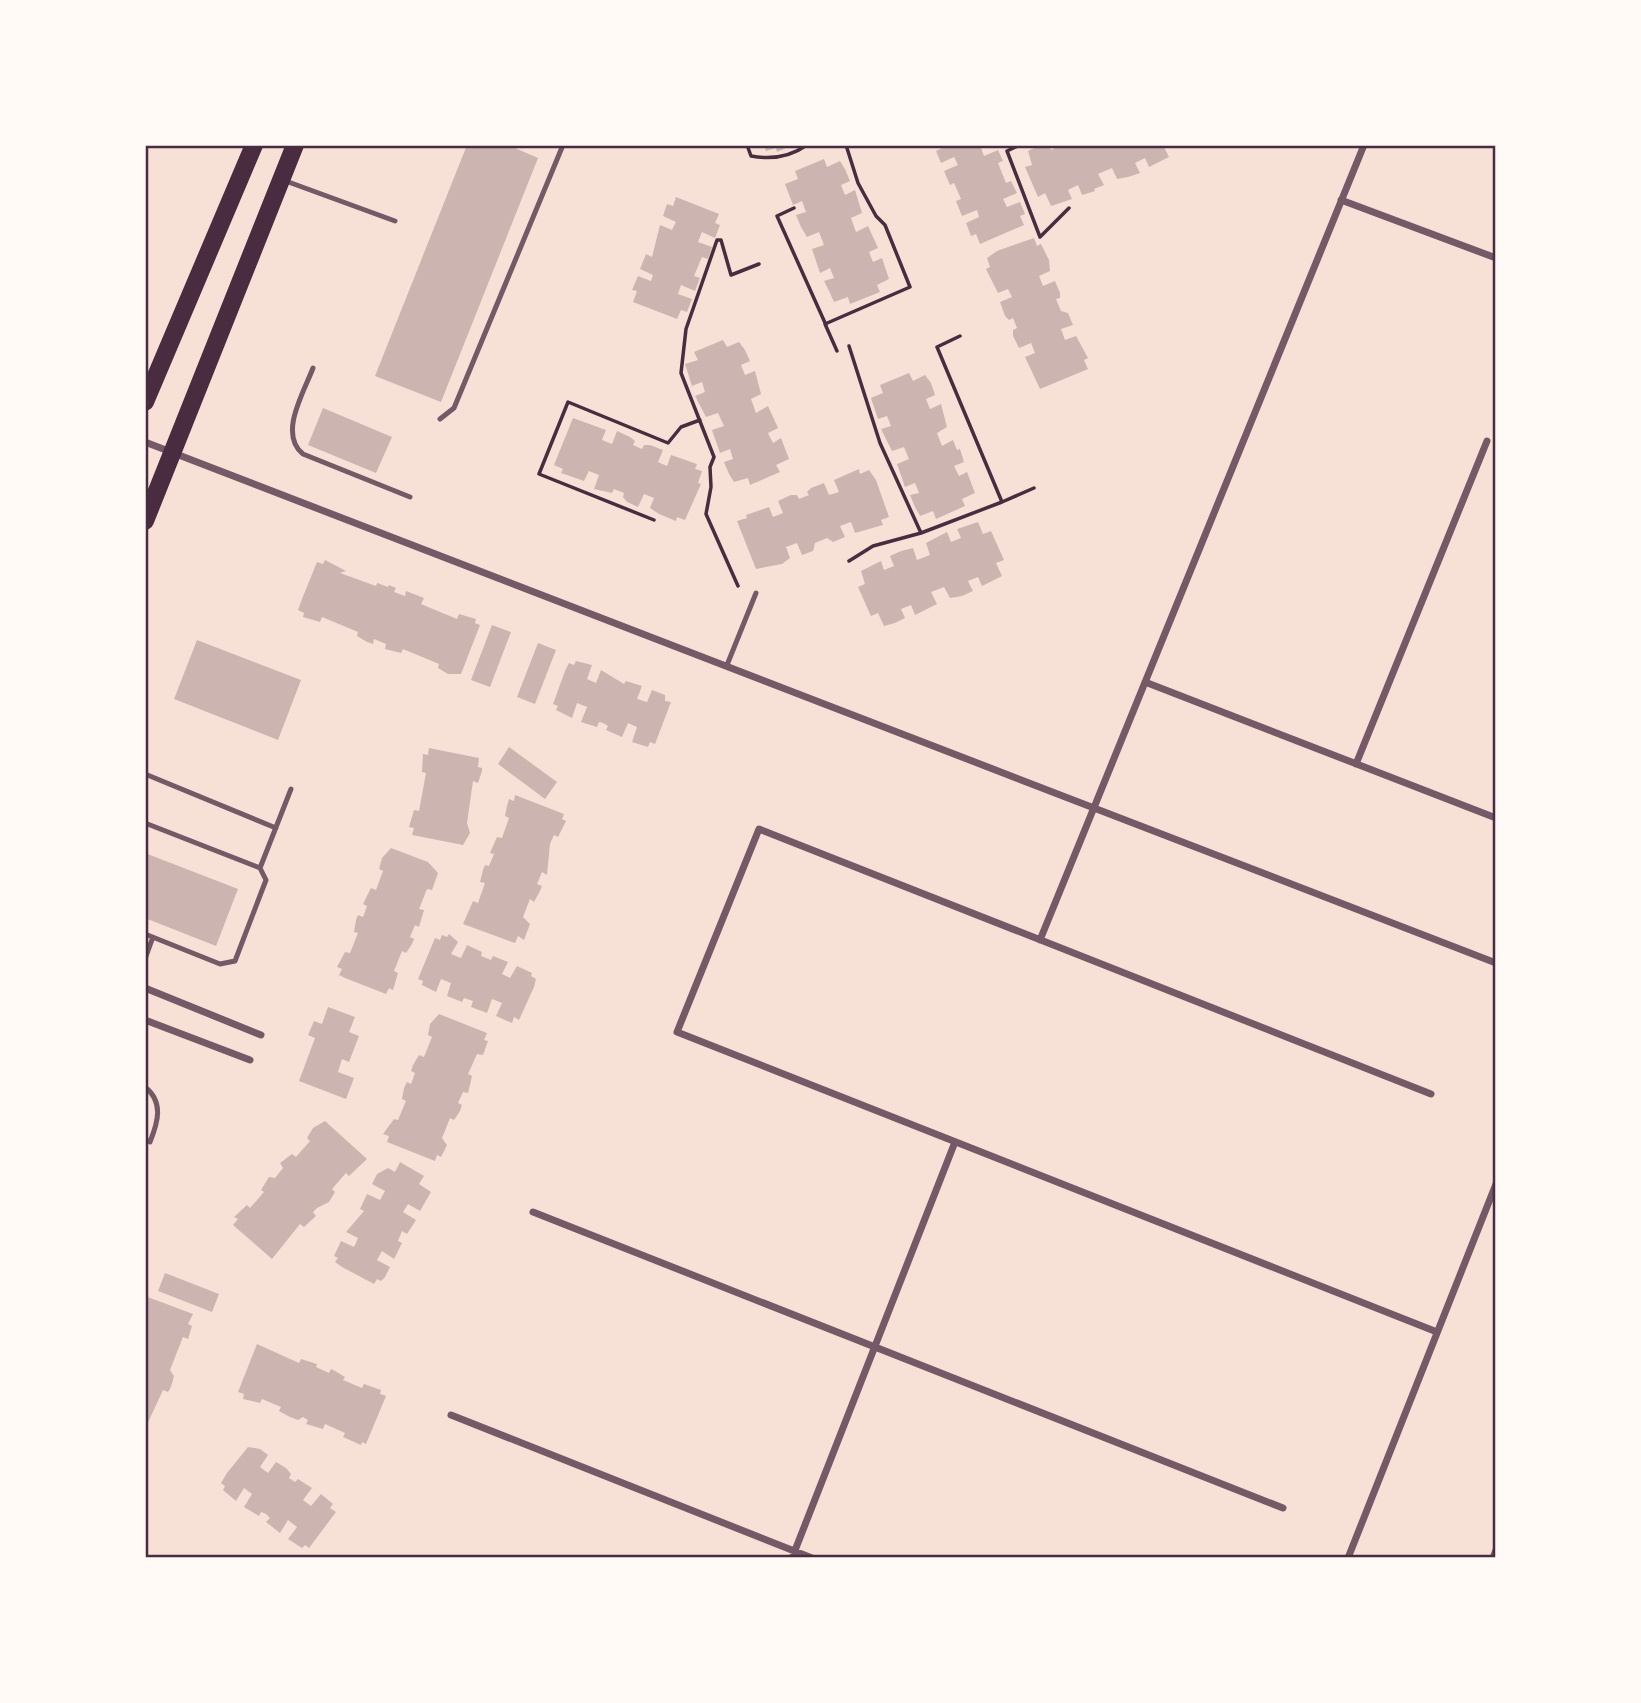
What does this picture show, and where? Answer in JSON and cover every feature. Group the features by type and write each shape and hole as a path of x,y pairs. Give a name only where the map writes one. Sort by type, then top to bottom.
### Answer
{"main road":[{"path":"145,402 254,145"},
{"path":"281,145 281,180"},
{"path":"145,521 295,145"}],"street":[{"path":"1040,940 1364,145"},
{"path":"1341,200 1496,258"},
{"path":"1356,764 1488,441"},
{"path":"145,442 1496,963"},
{"path":"1145,682 1496,818"},
{"path":"1432,1094 759,829 677,1032 1437,1332"},
{"path":"145,988 261,1035"},
{"path":"145,1020 250,1060"},
{"path":"793,1554 955,1142"},
{"path":"1348,1558 1496,1184"},
{"path":"533,1212 1283,1508"},
{"path":"451,1415 793,1554 812,1558"},
{"path":"1493,1558 1496,1550"}],"lane":[{"path":"440,419 454,408 563,145"},
{"path":"281,180 395,220"},
{"path":"313,368 293,423 291,436 295,448 303,454 410,496"},
{"path":"727,665 756,593"},
{"path":"145,774 276,828"},
{"path":"260,868 291,789"},
{"path":"145,822 260,868 266,880 235,961 220,964 145,934"},
{"path":"145,958 153,937"},
{"path":"145,1087 154,1094 159,1110 150,1142 145,1140"}],"path":[{"path":"747,145 751,156 765,158 783,156 807,145"},
{"path":"827,327 825,324 910,287 886,225 876,216 858,183 854,163 846,145"},
{"path":"1003,145 1040,237 1069,208"},
{"path":"1007,152 1020,145"},
{"path":"794,208 777,216 837,351"},
{"path":"738,586 706,514 711,487 710,467 714,457 681,373 695,297 717,240 721,240 731,275 759,264"},
{"path":"960,336 937,347 1002,502"},
{"path":"849,346 880,443 921,533"},
{"path":"654,520 539,474 568,402 668,443 681,427 700,420"},
{"path":"849,561 873,546 921,533 1034,488"}],"building":[{"path":"467,145 508,145 538,158 441,402 375,376"},
{"path":"764,145 793,145 777,152 776,148 766,151"},
{"path":"941,145 980,145 984,156 998,150 1003,161 998,163 1006,183 1011,181 1017,193 1003,199 1007,207 1020,202 1025,214 1020,216 1024,225 980,244 976,234 971,236 966,223 979,217 977,210 962,216 956,201 961,199 954,183 950,185 944,171 958,165 954,157 941,163 936,151 942,148"},
{"path":"1040,145 1050,145 1051,150 1061,145 1163,145 1169,157 1149,167 1145,158 1135,163 1140,173 1128,177 1117,179 1112,168 1098,174 1104,185 1094,189 1095,191 1082,195 1078,185 1068,190 1072,199 1051,206 1045,193 1038,197 1025,167 1032,165 1028,151"},
{"path":"824,159 827,167 840,161 845,169 850,181 841,185 845,195 855,190 862,213 851,218 856,232 868,226 878,248 869,252 873,262 882,258 889,279 877,285 880,292 850,304 848,297 834,302 824,281 834,278 830,268 820,273 812,249 824,245 819,232 807,237 796,215 806,212 802,201 793,205 785,184 798,179 795,171"},
{"path":"676,197 719,214 715,223 720,225 715,238 702,232 698,242 712,247 708,259 702,257 694,276 700,278 695,291 681,285 678,294 692,299 687,312 681,310 677,319 633,302 637,291 632,290 638,276 651,281 653,275 640,269 646,254 652,257 660,225 672,230 676,222 663,216 667,204 673,206"},
{"path":"1034,238 1037,246 1041,244 1049,260 1050,271 1039,276 1043,286 1055,281 1060,293 1060,298 1056,299 1061,311 1068,313 1073,325 1061,329 1065,340 1076,336 1088,358 1084,360 1088,369 1040,389 1025,357 1035,353 1031,343 1019,348 1013,336 1013,330 1017,328 1013,318 1009,320 1005,316 1000,302 1012,297 1008,289 998,293 986,269 990,267 987,258 997,251"},
{"path":"723,340 727,347 739,342 745,350 750,361 741,365 745,375 755,371 761,394 751,399 756,413 768,406 778,428 768,433 773,443 781,438 789,459 776,465 780,472 750,485 748,478 734,482 729,474 724,462 733,459 730,449 720,453 712,430 724,426 718,413 706,417 695,396 705,392 702,382 692,386 685,364 698,360 694,352"},
{"path":"909,373 913,381 925,375 931,383 935,395 926,399 930,409 941,404 947,427 937,433 942,446 953,440 957,450 960,449 964,462 954,466 959,476 967,472 975,493 962,499 965,506 936,519 933,511 920,516 915,507 910,495 919,493 915,483 905,487 897,464 909,459 904,447 892,451 881,429 891,426 887,416 878,419 871,398 883,393 880,385"},
{"path":"323,408 392,437 376,473 308,445"},
{"path":"573,418 606,430 602,440 612,444 617,431 630,437 635,441 633,445 642,449 644,445 650,445 663,450 658,462 667,466 671,455 697,464 695,469 702,471 698,483 701,484 685,520 677,517 676,521 659,514 650,508 654,498 644,494 638,507 627,502 623,497 624,493 614,489 612,493 594,489 599,475 589,471 584,481 561,473 563,469 554,465"},
{"path":"859,469 860,474 869,470 876,480 889,517 881,520 883,525 855,533 851,522 840,526 845,537 833,542 827,538 815,543 813,551 802,555 797,543 786,547 790,558 782,564 756,569 737,521 769,507 773,517 783,513 778,501 791,495 797,495 799,499 809,495 807,492 811,488 824,483 829,495 839,492 834,480"},
{"path":"978,522 983,534 991,531 1004,560 996,563 1002,576 982,586 978,577 968,581 973,591 962,596 950,598 944,587 931,592 937,604 915,615 911,605 901,609 905,618 895,623 884,626 878,613 871,616 858,587 865,584 861,571 881,561 884,570 894,566 890,556 913,548 917,560 930,555 926,543 947,532 951,542 961,538 957,529"},
{"path":"325,560 346,571 340,573 376,586 377,583 388,587 389,585 396,588 394,592 405,596 406,591 424,598 421,604 457,619 459,614 476,619 475,623 480,625 461,674 448,674 438,668 439,664 403,649 401,653 385,649 386,644 374,639 373,644 367,642 357,636 358,632 322,617 320,622 303,617 304,613 298,610 302,599 317,562 323,564"},
{"path":"492,625 511,632 490,687 471,680"},
{"path":"197,640 301,680 278,740 174,699"},
{"path":"538,643 556,650 535,704 517,697"},
{"path":"576,661 592,665 587,679 596,683 601,670 624,684 626,681 642,686 637,699 647,702 652,690 665,695 665,701 671,702 655,744 650,742 648,747 632,742 637,727 628,723 622,737 606,730 608,726 603,723 599,722 597,727 581,722 587,707 577,703 572,718 556,710 558,706 553,704 565,671 569,663 574,665"},
{"path":"509,747 557,782 545,799 498,764"},
{"path":"429,748 479,758 478,767 482,768 482,771 478,783 473,781 467,823 470,833 463,845 412,835 414,828 409,827 414,810 419,811 426,773 422,772 423,754 428,755"},
{"path":"515,795 564,814 562,819 566,821 558,837 554,835 550,844 547,875 542,872 537,884 542,886 540,891 534,902 530,899 523,917 530,924 524,940 518,936 515,943 463,924 473,901 478,903 485,883 480,882 483,870 485,865 489,866 494,854 490,853 497,837 502,838 509,818 505,816 509,799 514,801"},
{"path":"391,848 428,862 438,873 432,890 427,889 419,909 424,910 419,927 415,925 410,937 414,939 412,944 406,953 402,951 394,971 398,973 393,990 389,988 386,994 339,975 342,969 337,967 345,952 350,953 358,933 354,932 356,920 358,915 363,917 367,906 363,904 371,888 376,890 383,871 379,869 382,858"},
{"path":"145,853 238,889 216,946 145,918"},
{"path":"449,934 458,942 451,954 461,958 467,945 482,952 481,956 491,960 493,956 508,962 502,974 510,978 517,966 532,973 531,976 536,979 534,987 519,1020 514,1017 512,1023 496,1016 502,1003 492,999 487,1013 471,1007 473,1001 464,998 462,1002 447,996 451,983 441,979 436,992 422,985 423,981 418,979 435,938 440,940 442,935 447,937"},
{"path":"328,1007 355,1017 349,1032 359,1036 349,1062 342,1059 338,1072 354,1078 346,1099 299,1081 315,1038 308,1035 314,1021 322,1024"},
{"path":"439,1014 487,1033 484,1040 488,1041 483,1055 477,1054 468,1074 472,1076 468,1093 463,1092 458,1103 462,1105 460,1111 454,1120 450,1118 442,1138 447,1145 441,1157 437,1155 435,1161 387,1142 389,1136 383,1134 394,1119 398,1120 406,1101 402,1099 404,1088 407,1082 411,1084 415,1073 411,1071 419,1055 424,1057 432,1037 428,1035 430,1024"},
{"path":"325,1121 367,1159 349,1176 346,1173 332,1189 335,1192 329,1202 313,1212 316,1216 304,1227 300,1224 272,1259 233,1225 238,1219 234,1217 247,1205 250,1208 264,1192 261,1190 269,1177 275,1178 283,1168 280,1163 292,1154 296,1157 310,1141 307,1138 313,1128"},
{"path":"400,1162 424,1176 419,1184 431,1192 420,1211 408,1204 403,1212 416,1220 407,1234 402,1231 398,1241 402,1243 394,1259 382,1251 377,1260 390,1267 385,1277 381,1281 377,1279 374,1284 342,1267 335,1262 338,1258 334,1256 341,1241 354,1247 358,1238 346,1232 364,1211 360,1209 367,1194 380,1200 385,1191 372,1184 377,1174 388,1168 395,1172"},
{"path":"165,1273 219,1294 212,1312 158,1291"},
{"path":"145,1296 193,1314 188,1324 192,1326 188,1339 183,1337 170,1370 174,1376 171,1387 168,1392 163,1390 145,1429"},
{"path":"257,1344 299,1363 301,1359 317,1364 316,1367 329,1373 331,1369 345,1377 343,1380 362,1388 364,1384 381,1390 380,1394 386,1396 366,1444 362,1442 361,1445 343,1437 345,1433 325,1424 323,1429 306,1424 308,1420 303,1417 298,1420 290,1417 279,1411 281,1407 262,1399 260,1403 243,1399 244,1394 238,1392"},
{"path":"248,1447 260,1449 268,1455 260,1467 268,1473 276,1462 291,1474 289,1478 295,1482 298,1479 312,1488 303,1500 311,1506 321,1494 333,1504 330,1508 336,1512 309,1548 305,1545 302,1548 288,1539 297,1527 288,1520 280,1533 266,1522 270,1518 266,1514 261,1512 259,1516 244,1507 252,1494 244,1488 236,1501 223,1490 225,1486 221,1483"}]}
